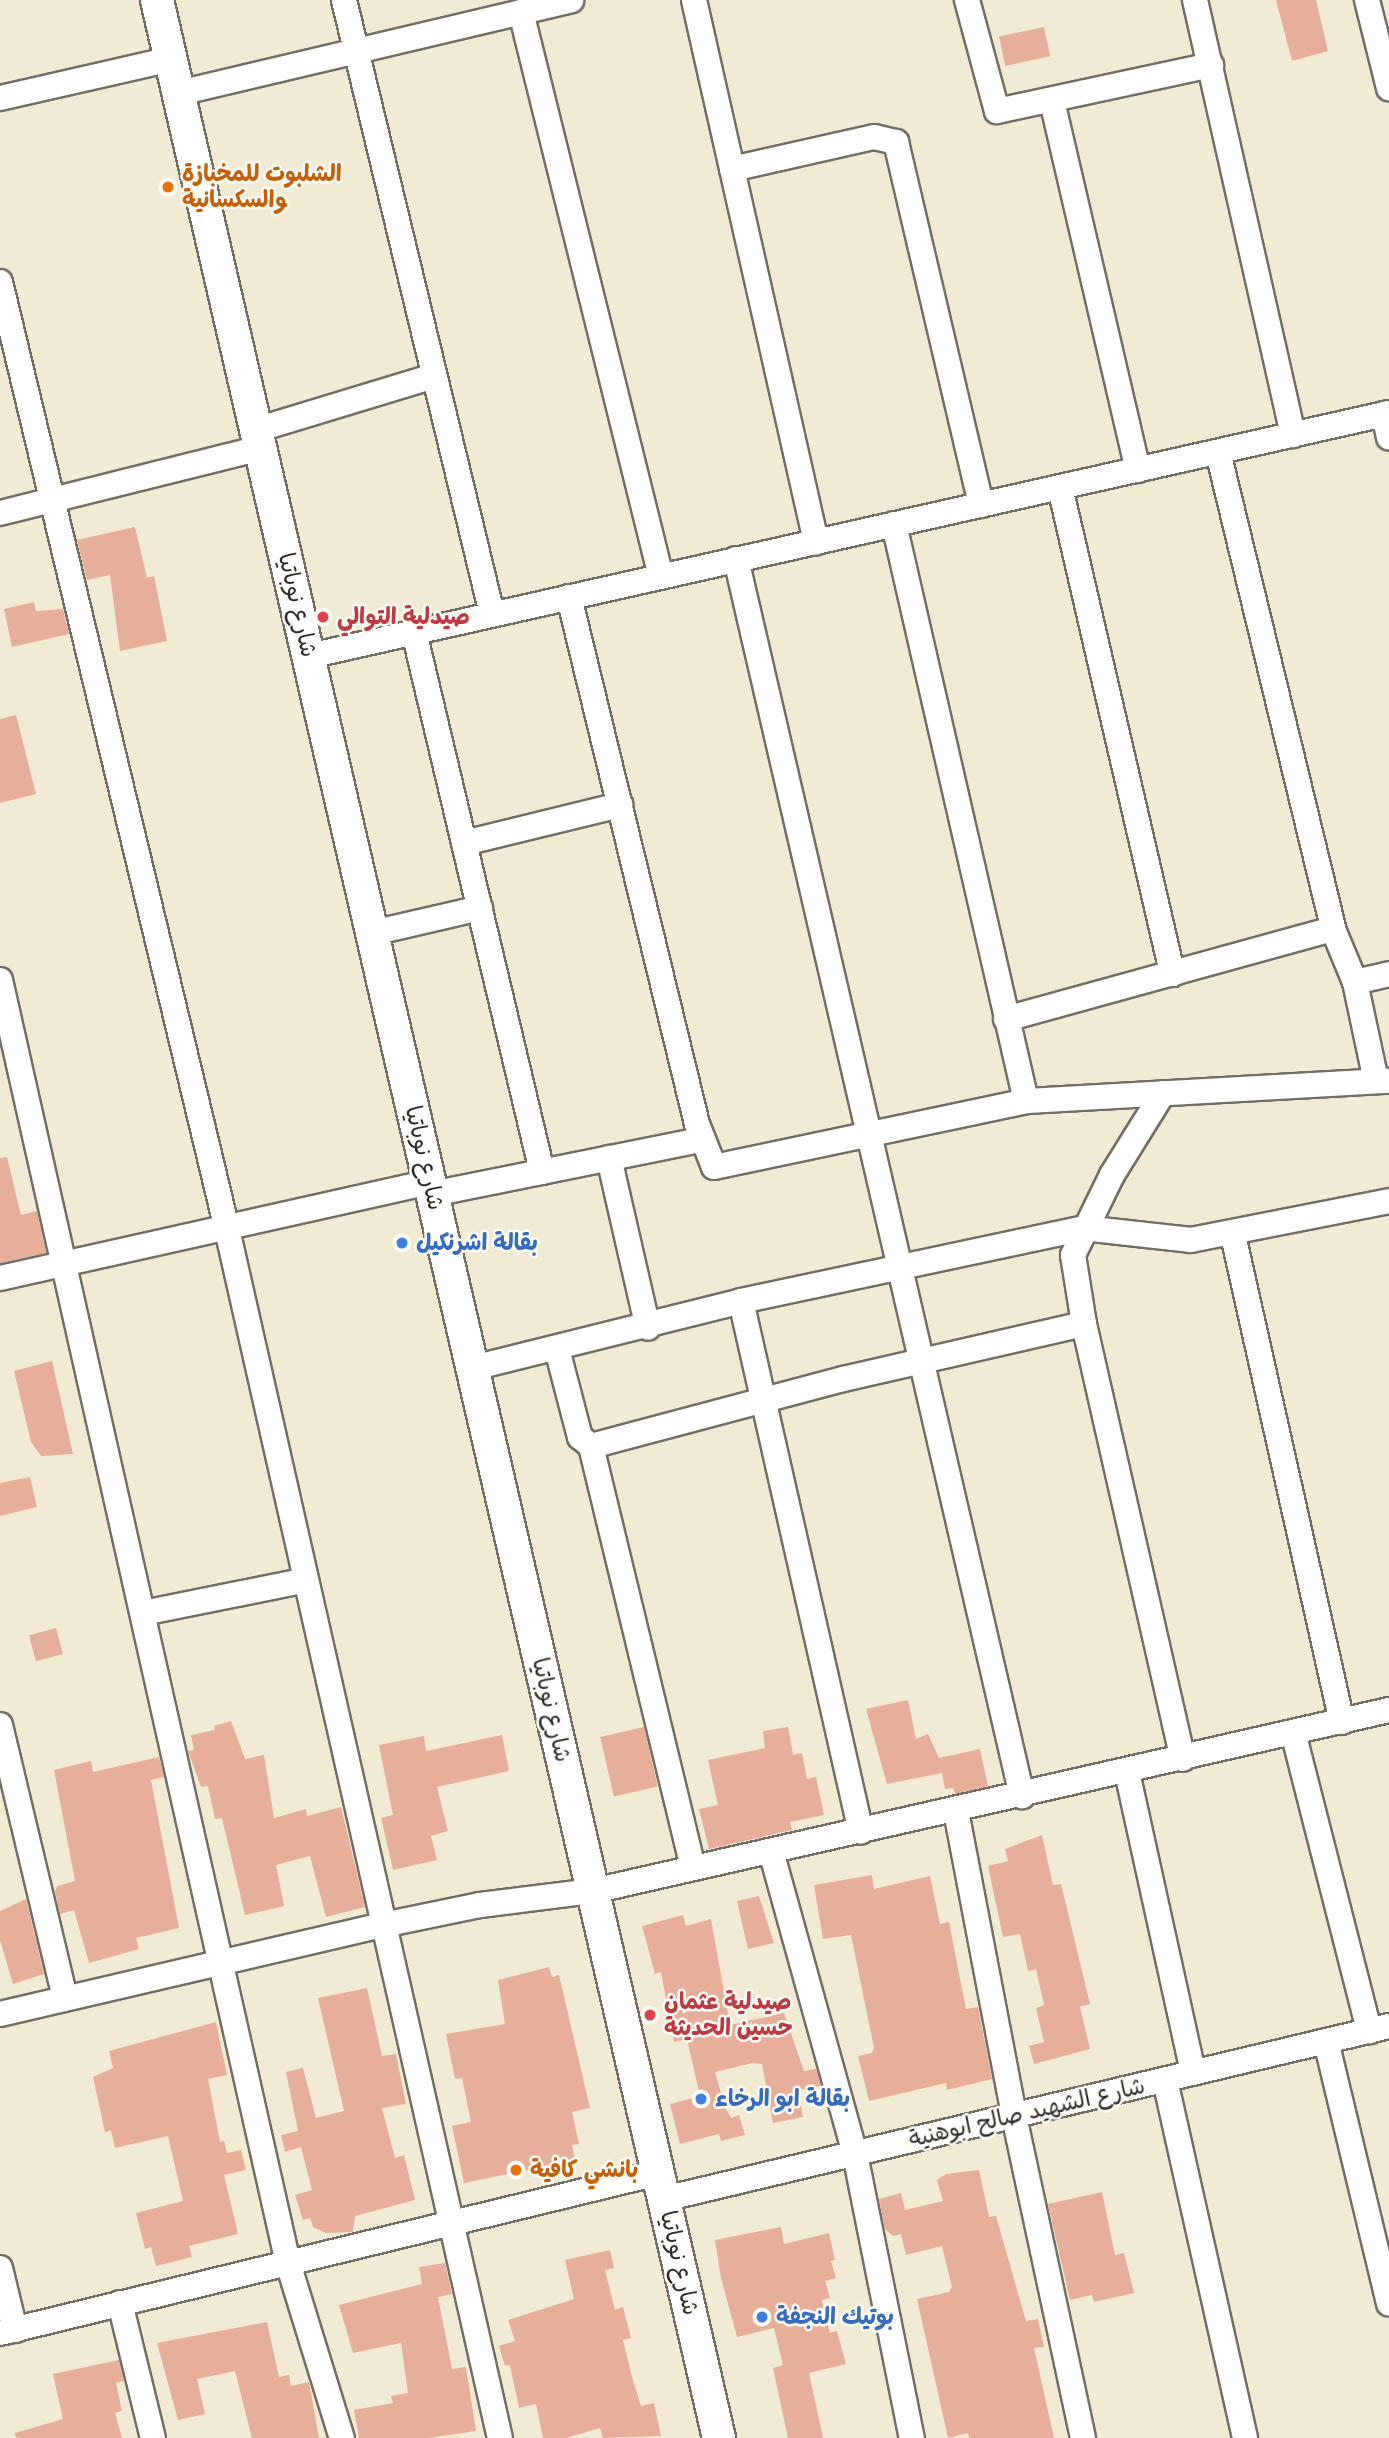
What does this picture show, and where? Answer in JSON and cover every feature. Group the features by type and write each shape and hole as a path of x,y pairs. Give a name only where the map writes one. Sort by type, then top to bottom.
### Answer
{"street":[{"name":"شارع نوباتيا","path":"157,0 719,2438"},
{"path":"344,0 492,614"},
{"path":"179,93 355,49 571,0"},
{"path":"694,0 816,542"},
{"path":"967,0 997,111 1211,65"},
{"path":"1195,0 1293,435"},
{"path":"1367,0 1389,88"},
{"path":"522,12 661,577"},
{"path":"0,98 171,59"},
{"path":"1052,101 1138,470"},
{"path":"732,169 874,137 896,142 981,505"},
{"path":"0,282 228,1229 383,1925 454,2222 500,2438"},
{"path":"0,513 258,439 434,376"},
{"path":"309,656 1293,435 1387,421"},
{"path":"569,597 701,1140 709,1163 721,1168 1026,1101 1383,1081 1355,982 1333,929 1218,452"},
{"path":"1060,487 1172,974"},
{"path":"894,524 1026,1101"},
{"path":"736,559 900,1265 919,1362 1022,1796"},
{"path":"414,632 542,1172"},
{"path":"464,843 620,805"},
{"path":"372,933 480,908"},
{"path":"1006,1019 1333,929"},
{"path":"1355,982 1389,974"},
{"path":"0,980 288,2263 342,2438"},
{"path":"1163,1093 1083,1228 1073,1255 1084,1324 1183,1759"},
{"path":"0,1278 431,1188 542,1172 701,1140"},
{"path":"609,1158 648,1328"},
{"path":"473,1368 648,1328 741,1301 1083,1228 1171,1240 1233,1235 1389,1201"},
{"path":"1233,1235 1342,1722"},
{"path":"741,1301 861,1832"},
{"path":"591,1446 765,1399 1084,1324"},
{"path":"557,1349 577,1431 591,1446 693,1868"},
{"path":"143,1613 306,1580"},
{"path":"0,2014 383,1925 480,1905 593,1891 1022,1796 1389,1710"},
{"path":"1293,1732 1379,2029"},
{"path":"1,1734 65,1998"},
{"path":"1127,1772 1193,2073"},
{"path":"956,1811 1014,2116 1083,2438"},
{"path":"771,1851 855,2154 912,2438"},
{"name":"شارع الشهيد صالح ابوهنية","path":"8,2332 120,2302 454,2222 855,2154 1379,2029"},
{"path":"1325,2041 1389,2304"},
{"path":"1165,2080 1245,2438"},
{"path":"0,2268 8,2332"},
{"path":"120,2302 153,2438"}],"building":[{"path":"1276,0 1316,0 1328,51 1292,61"},
{"path":"1044,27 1050,56 1005,66 999,37"},
{"path":"135,527 147,578 154,576 167,641 120,651 110,575 87,580 77,540"},
{"path":"34,602 36,611 63,609 69,634 12,647 4,609"},
{"path":"16,715 36,794 0,803 0,719"},
{"path":"7,1157 21,1215 37,1211 46,1253 0,1263 0,1158"},
{"path":"52,1361 73,1454 41,1456 31,1442 14,1371"},
{"path":"30,1477 37,1507 0,1516 0,1483"},
{"path":"56,1628 63,1654 36,1661 29,1635"},
{"path":"908,1700 916,1739 928,1734 939,1758 980,1749 988,1786 955,1794 953,1788 945,1789 942,1773 887,1784 866,1709"},
{"path":"231,1721 245,1759 264,1755 274,1818 306,1809 307,1816 341,1807 365,1907 326,1917 310,1856 276,1865 284,1906 245,1915 222,1818 215,1819 208,1786 201,1787 188,1751 194,1750 191,1735 215,1730 214,1726"},
{"path":"644,1727 658,1786 614,1797 600,1737"},
{"path":"788,1727 793,1755 802,1753 807,1779 816,1777 824,1815 790,1822 792,1830 709,1849 699,1809 718,1805 708,1760 765,1748 763,1731"},
{"path":"502,1735 509,1771 437,1787 448,1831 431,1836 437,1860 393,1870 381,1818 393,1815 379,1745 424,1736 426,1751"},
{"path":"159,1757 164,1777 151,1780 179,1928 136,1938 139,1949 89,1963 74,1910 60,1914 55,1891 57,1886 75,1881 54,1770 91,1761 93,1772"},
{"path":"1042,1835 1053,1885 1061,1884 1090,2004 1080,2007 1090,2049 1034,2064 1029,2046 1044,2042 1036,2008 1044,2005 1036,1969 1028,1971 1020,1934 1003,1937 988,1866 1008,1861 1005,1849"},
{"path":"872,1875 874,1889 930,1876 940,1924 949,1922 966,2009 978,2007 992,2079 947,2090 946,2083 869,2101 858,2056 872,2053 874,2048 851,1935 823,1939 814,1885"},
{"path":"759,1896 774,1943 748,1949 737,1901"},
{"path":"26,1899 44,1974 13,1984 0,1940 0,1911"},
{"path":"683,1915 686,1926 711,1919 730,2025 784,2013 804,2071 816,2069 821,2086 798,2090 803,2117 773,2123 762,2064 753,2063 715,2072 725,2107 731,2118 739,2115 745,2135 721,2141 719,2134 680,2144 670,2104 700,2096 687,2039 674,2042 661,1972 655,1974 642,1926"},
{"path":"549,1967 552,1977 559,1975 590,2108 572,2112 579,2144 572,2145 575,2160 464,2183 452,2126 471,2122 462,2078 455,2079 446,2034 505,2024 498,1980"},
{"path":"367,1988 382,2056 396,2054 406,2104 382,2108 395,2158 404,2155 415,2200 355,2216 353,2232 326,2233 313,2227 310,2218 303,2220 295,2195 312,2190 301,2147 285,2152 281,2135 298,2131 286,2072 303,2068 316,2118 344,2111 318,1998"},
{"path":"216,2022 227,2075 208,2079 220,2142 224,2141 227,2153 241,2150 246,2170 224,2175 238,2234 189,2246 192,2257 156,2266 151,2247 145,2249 136,2213 183,2201 168,2136 115,2148 111,2130 105,2132 93,2077 113,2068 109,2051"},
{"path":"979,2170 989,2217 996,2216 1026,2321 1038,2319 1044,2347 1034,2348 1054,2438 969,2438 968,2433 948,2438 917,2299 949,2292 952,2287 942,2246 906,2255 901,2234 893,2236 885,2229 879,2199 901,2193 905,2210 943,2201 937,2180 946,2174"},
{"path":"1102,2192 1115,2255 1124,2253 1134,2293 1094,2302 1092,2295 1070,2300 1048,2204"},
{"path":"781,2227 784,2244 829,2233 835,2260 831,2261 836,2278 825,2281 830,2298 822,2300 830,2333 837,2331 846,2364 809,2373 823,2438 788,2438 773,2368 783,2365 774,2328 737,2337 721,2278 715,2240"},
{"path":"610,2250 614,2268 605,2270 615,2310 623,2307 631,2338 623,2340 632,2377 641,2406 654,2403 661,2436 603,2438 600,2428 566,2438 543,2438 536,2404 519,2408 510,2365 505,2366 499,2346 515,2341 508,2320 574,2299 565,2260"},
{"path":"445,2263 452,2294 438,2297 452,2369 466,2367 476,2431 428,2438 359,2438 354,2410 393,2403 391,2396 408,2393 401,2343 353,2353 339,2305 422,2284 419,2267"},
{"path":"267,2322 279,2377 289,2375 291,2386 309,2382 319,2438 252,2438 235,2371 197,2379 205,2414 178,2420 157,2343"},
{"path":"119,2360 124,2381 116,2383 122,2411 115,2413 122,2438 16,2438 15,2433 63,2419 53,2374"}],"place":[{"name":"الشلبوت للمخبازة والسكسانية","path":"168,187"},
{"name":"صيدلية التوالي","path":"323,617"},
{"name":"بقالة اشرنكيل","path":"402,1243"},
{"name":"صيدلية عثمان حسين الحديثة","path":"650,2015"},
{"name":"بقالة ابو الرخاء","path":"701,2099"},
{"name":"بانشي كافية","path":"516,2170"},
{"name":"بوتيك النجفة","path":"762,2317"}]}
